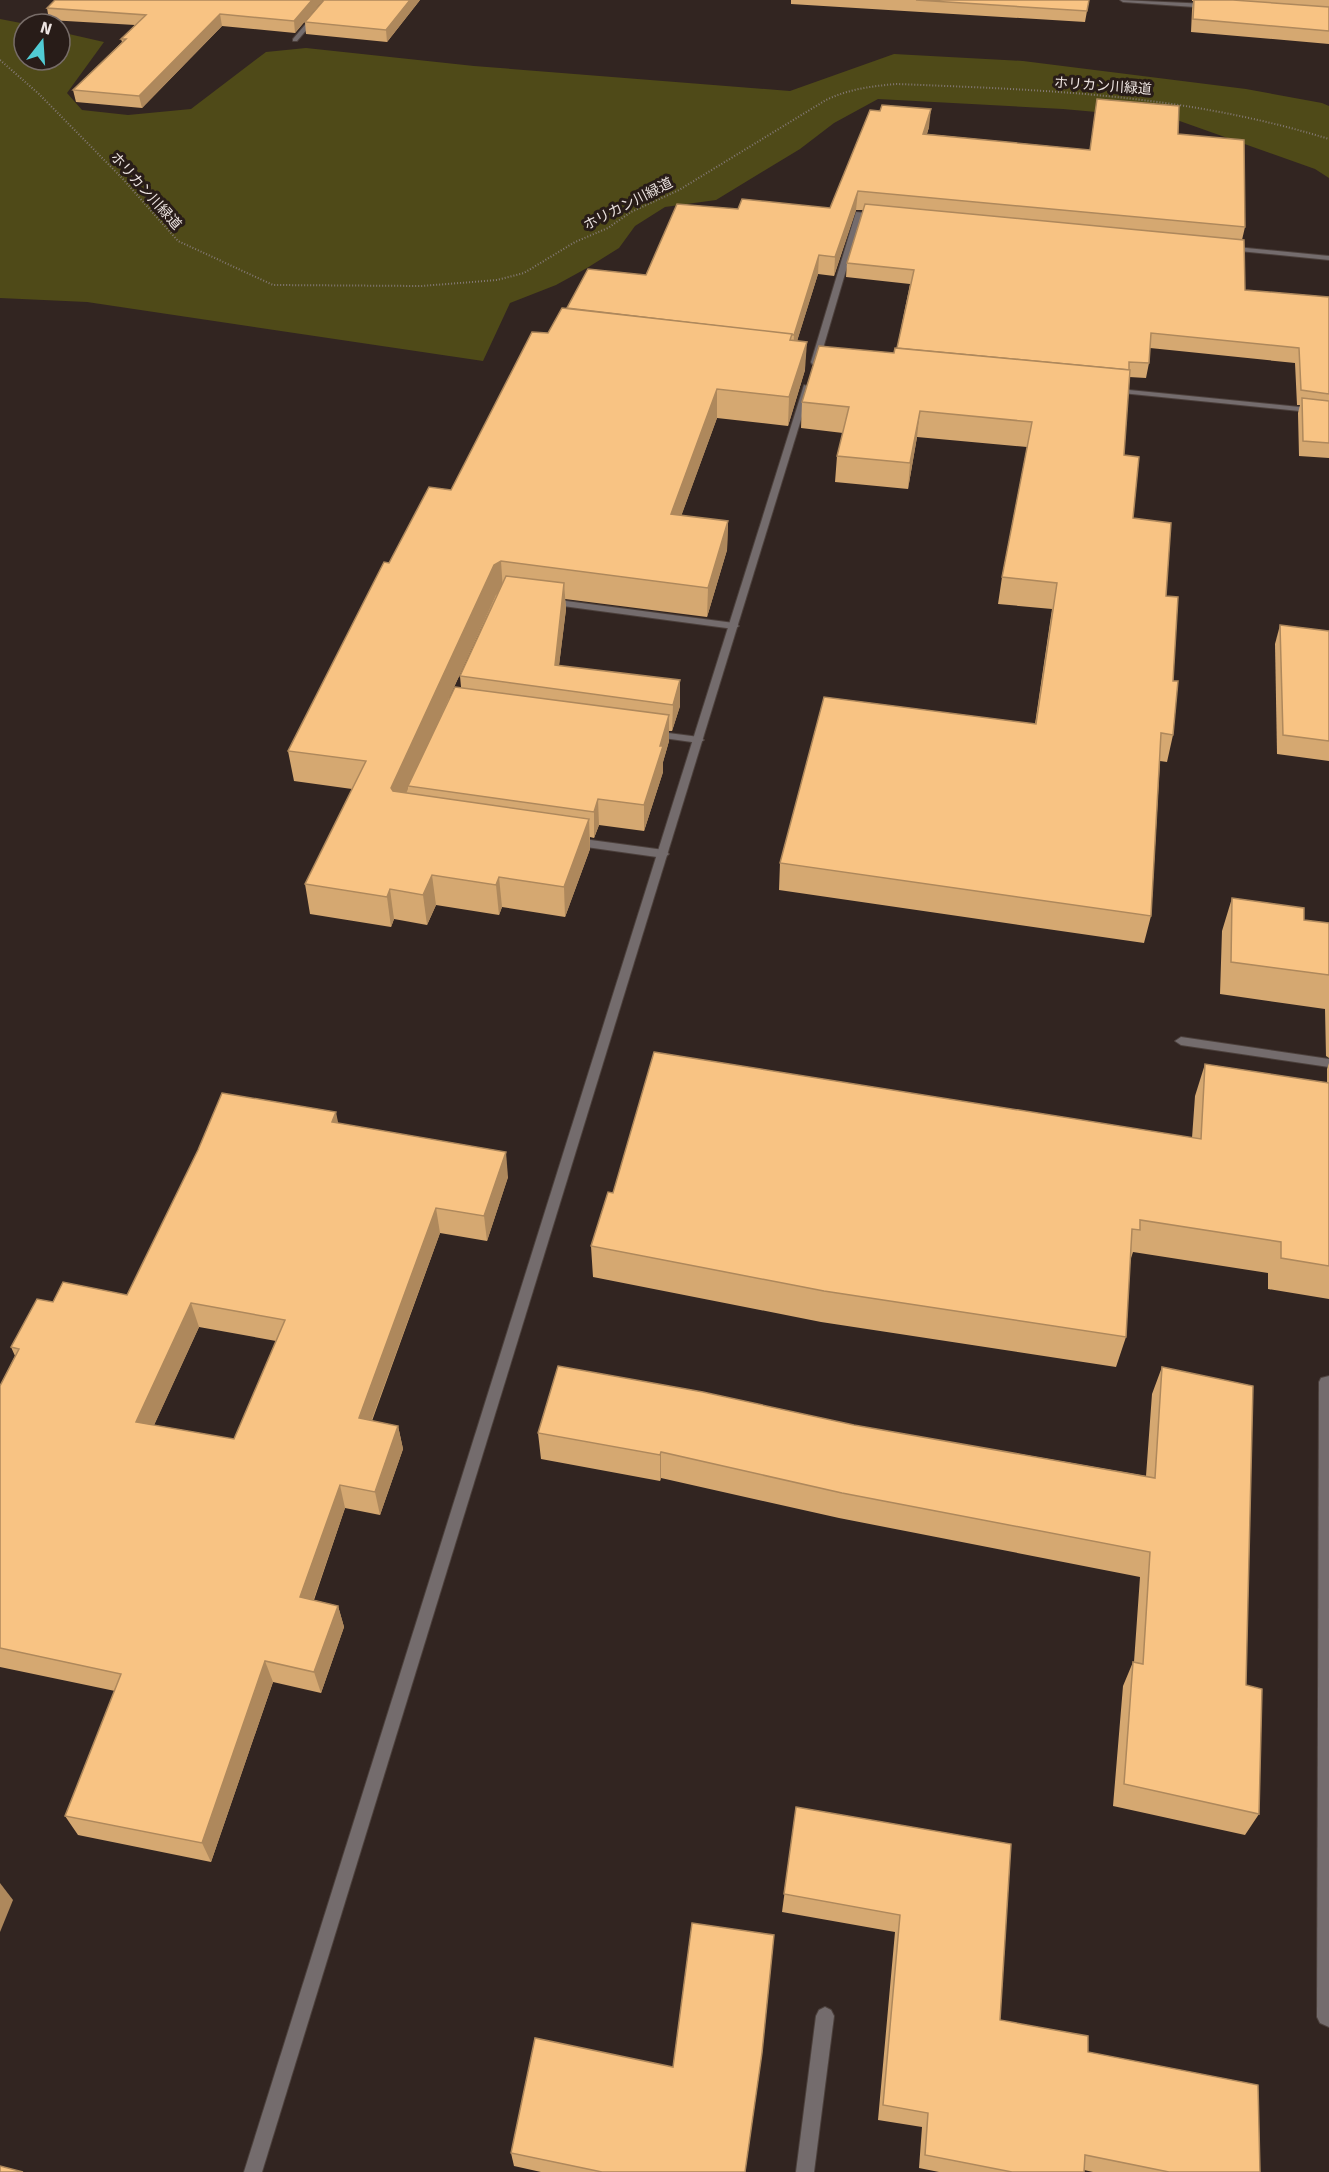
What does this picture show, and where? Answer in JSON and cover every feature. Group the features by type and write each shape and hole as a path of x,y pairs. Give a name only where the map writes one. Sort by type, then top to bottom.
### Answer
{"street":[{"path":"295,40 329,0"},
{"path":"1124,0 1215,7"},
{"path":"253,2172 664,854 860,214 895,218"},
{"path":"1212,247 1329,258"},
{"path":"1107,390 1329,412"},
{"path":"538,601 734,627"},
{"path":"640,732 699,740"},
{"path":"561,840 664,854"},
{"path":"1181,1041 1329,1063"},
{"path":"1329,1382 1326,1382 1328,1574 1326,2017 1329,2018"},
{"path":"804,2172 825,2016"}],"path":[{"name":"ホリカン川緑道","path":"0,60 12,73 39,94 114,169 178,241 273,285 422,286 497,280 524,273 575,242 608,228 631,212 679,190 806,114 821,100 864,87 930,86 1131,97 1202,106 1300,129 1329,139"}],"shaded area":[{"path":"0,19 12,21 12,72 72,72 72,35 104,42 67,93 82,110 128,115 191,109 266,52 306,48 474,66 790,91 894,54 1023,61 1246,89 1329,106 1329,178 1315,169 1174,119 1063,109 878,99 834,123 800,149 716,200 665,207 635,226 619,248 587,268 556,285 510,303 483,361 87,302 0,298"}],"building":[{"path":"55,0 312,0 294,21 220,14 139,96 73,90 126,39 121,39 146,15 47,8"},
{"path":"324,0 410,0 386,30 305,22"},
{"path":"916,0 1089,0 1087,11"},
{"path":"1194,0 1233,0 1329,7 1329,31 1193,19"},
{"path":"1097,99 1179,106 1178,134 1244,140 1245,227 858,191 835,257 819,255 794,335 567,308 588,269 646,275 677,204 738,209 742,199 830,208 870,110 880,111 882,105 931,109 923,134 1090,150"},
{"path":"865,204 1244,240 1245,290 1329,297 1329,394 1301,390 1299,348 1151,333 1149,363 1129,362 1129,370 897,348 914,270 847,263"},
{"path":"562,308 792,334 790,340 807,342 789,397 717,389 671,514 728,521 708,588 501,561 494,565 391,788 393,791 589,819 564,887 499,877 496,885 432,875 423,895 390,889 387,897 305,884 366,761 288,751 384,562 389,563 429,487 451,490 532,332 548,333"},
{"path":"819,346 894,353 895,348 1130,370 1124,455 1139,457 1133,518 1171,523 1166,596 1178,597 1173,681 1178,681 1173,735 1161,733 1151,916 780,863 824,697 1036,724 1057,583 1002,577 1032,422 920,411 910,463 837,456 849,407 802,402"},
{"path":"1302,398 1329,401 1329,443 1303,441"},
{"path":"506,576 564,583 555,665 680,680 673,705 460,676"},
{"path":"1280,625 1329,631 1329,741 1283,735"},
{"path":"455,687 669,715 660,746 663,746 644,805 598,799 594,812 408,786"},
{"path":"1232,898 1304,908 1304,920 1329,923 1329,975 1231,962"},
{"path":"654,1052 1201,1139 1205,1064 1329,1083 1329,1266 1281,1258 1281,1242 1140,1220 1140,1230 1132,1229 1126,1337 824,1291 591,1246 608,1192 613,1193"},
{"path":"222,1093 336,1112 332,1122 506,1152 484,1216 436,1208 359,1418 398,1426 375,1492 340,1485 300,1597 338,1606 314,1672 265,1661 202,1843 65,1816 121,1674 0,1648 0,1386 19,1349 11,1347 37,1299 53,1302 63,1282 127,1295 198,1150","holes":["191,1303 285,1320 234,1439 136,1422"]},
{"path":"558,1366 703,1392 854,1425 1155,1478 1162,1367 1253,1386 1246,1685 1262,1689 1259,1814 1124,1784 1133,1662 1143,1664 1150,1552 842,1493 661,1452 660,1455 538,1433"},
{"path":"796,1807 1011,1844 1000,2020 1088,2036 1088,2052 1258,2085 1260,2172 1169,2172 1085,2155 1084,2172 1012,2172 925,2155 928,2113 883,2105 900,1915 784,1894"},
{"path":"692,1923 774,1935 762,2053 745,2172 602,2172 511,2153 535,2038 673,2067"},
{"path":"0,2166 23,2172 0,2172"}]}
